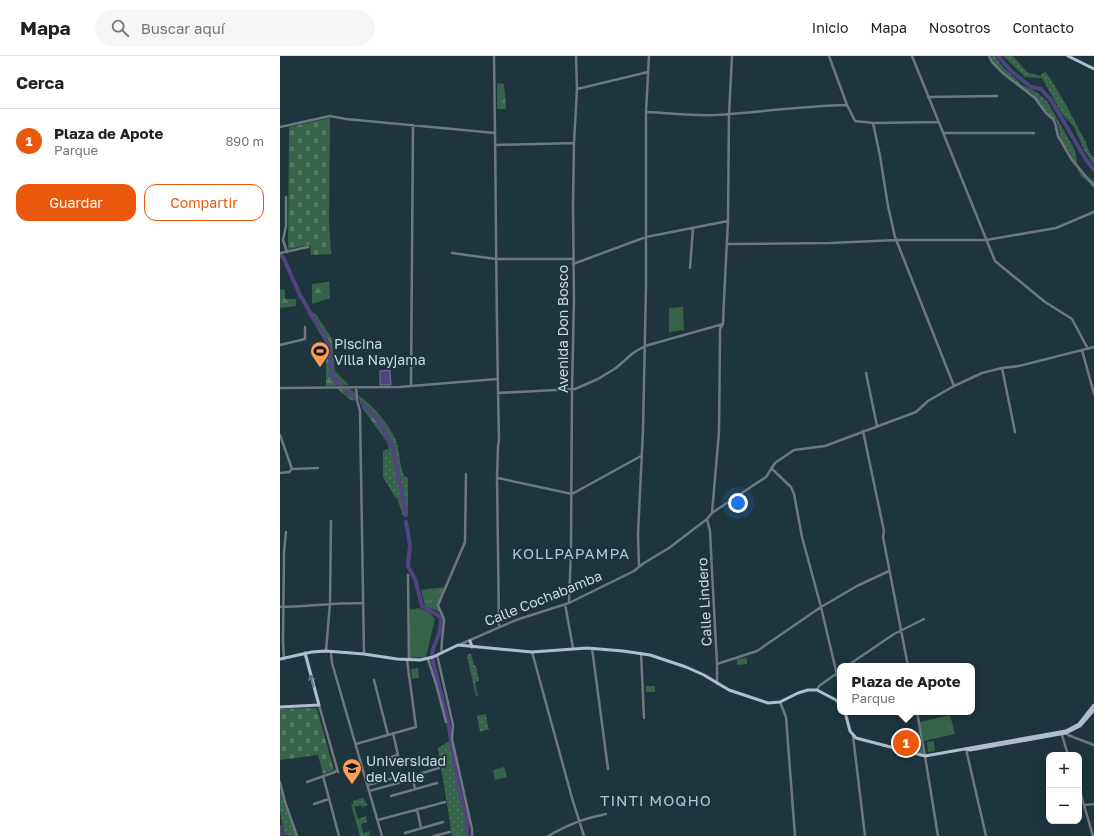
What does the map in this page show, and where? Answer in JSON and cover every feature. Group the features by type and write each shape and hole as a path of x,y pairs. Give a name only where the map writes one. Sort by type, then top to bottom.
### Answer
{"main road":[{"path":"1068,56 1094,69"},
{"path":"470,641 472,647"},
{"path":"458,646 532,652 573,648 592,648 641,653 686,667 704,675 729,690 768,703 780,702 808,690 817,690 837,702"},
{"name":"Calle Cochabamba","path":"282,659 305,653 326,651 408,660 430,658 458,646"},
{"path":"280,707 319,705 305,653"},
{"path":"1066,732 1079,724 1094,705"},
{"path":"846,715 850,731 858,740 925,756 966,749 970,750 990,745 1066,732 1080,726 1094,710"}],"street":[{"path":"494,56 497,379 499,440 497,478 498,627"},
{"name":"Avenida Don Bosco","path":"569,603 572,494 572,259 574,143 577,89 576,56"},
{"path":"639,567 638,534 645,346 646,112 649,56"},
{"path":"712,513 720,432 720,329 724,324 728,221 729,114 732,56"},
{"path":"829,56 847,105 855,122 938,122"},
{"path":"912,56 995,261 1045,302 1072,318 1088,349"},
{"path":"989,56 992,62 1004,74 1035,98 1046,113 1053,119 1058,136 1072,160 1094,186"},
{"path":"577,89 648,72"},
{"path":"928,97 997,96"},
{"path":"646,112 690,115 729,114 823,105 847,105"},
{"path":"280,127 330,116 346,119 495,133"},
{"path":"873,123 895,237 954,386"},
{"path":"411,386 412,125"},
{"path":"944,133 1034,133"},
{"path":"495,145 574,143"},
{"path":"286,197 286,226 283,240 287,252"},
{"path":"727,244 830,243 897,240 986,240 1056,228 1094,212"},
{"path":"573,264 646,237 728,221"},
{"path":"690,268 693,228"},
{"path":"280,253 308,247"},
{"path":"452,253 496,259 572,259"},
{"path":"498,393 572,390 598,379 616,368 633,353 645,346 724,324"},
{"path":"280,345 305,339 305,327"},
{"name":"Calle Cochabamba","path":"458,646 498,627 532,614 569,603 634,572 639,567 669,548 707,519 712,513 766,477 778,460 794,450 825,446 916,412 928,401 954,386 982,373 1019,366 1094,347"},
{"path":"1082,350 1094,394"},
{"path":"1002,368 1015,432"},
{"path":"866,373 878,426"},
{"path":"280,388 411,386 497,379"},
{"path":"356,387 360,411 364,654"},
{"path":"863,431 884,531 883,537 908,663"},
{"path":"280,435 292,469"},
{"path":"497,478 572,494 641,455"},
{"path":"280,473 289,472 292,469 318,468"},
{"path":"772,468 791,487 794,494 802,537 821,607 837,678"},
{"path":"442,653 441,649 444,618 438,608 438,605 464,542 466,474"},
{"name":"Calle Lindero","path":"707,519 710,531 717,684"},
{"path":"326,651 330,603 331,521"},
{"path":"282,659 282,607 286,532"},
{"path":"280,561 284,560"},
{"path":"717,664 757,651 821,607 889,570"},
{"path":"356,744 416,727 408,660 408,575"},
{"path":"282,607 321,605 330,603 363,603"},
{"path":"564,604 573,648"},
{"path":"851,663 872,648 902,630 924,620"},
{"path":"592,648 608,769"},
{"path":"331,652 332,664 382,836"},
{"path":"532,652 572,798 584,836"},
{"path":"641,653 644,718"},
{"path":"437,655 453,725 452,739 472,829 472,836"},
{"path":"430,658 446,722"},
{"path":"817,690 819,686 836,674"},
{"path":"374,680 388,734"},
{"path":"780,702 786,717 795,836"},
{"path":"306,782 338,771 319,705"},
{"path":"918,715 938,836"},
{"path":"1066,732 1068,735 1094,745"},
{"path":"381,760 398,755 393,733"},
{"path":"1061,733 1067,752"},
{"path":"853,736 865,836"},
{"path":"966,749 986,836"},
{"path":"369,791 413,778 439,768"},
{"path":"368,786 405,775 413,778"},
{"path":"323,776 339,836"},
{"path":"413,778 416,789"},
{"path":"280,782 284,802 297,836"},
{"path":"391,796 437,783"},
{"path":"1082,798 1094,836"},
{"path":"314,804 329,799"},
{"path":"378,820 445,802"},
{"path":"1084,805 1094,804"},
{"path":"416,809 421,828"},
{"path":"548,836 579,820 606,814"},
{"path":"405,832 443,822"},
{"path":"434,836 450,832"}],"green space":[{"path":"991,56 995,56 1002,66 1022,85 1036,92 1047,101 1075,150 1077,163 1082,174 1094,181 1094,187 1081,176 1069,151 1061,139 1057,122 1041,106 1032,93 1025,90 1006,74 993,61"},
{"path":"1003,56 1013,56 1027,72 1040,76 1045,71 1066,104 1089,152 1094,158 1094,165 1084,150 1074,127 1062,114 1042,78 1025,77"},
{"path":"497,83 504,84 506,109 497,109"},
{"path":"330,118 329,219 331,254 311,255 310,245 288,249 289,127"},
{"path":"329,282 330,298 312,304 312,284"},
{"path":"280,289 285,290 285,299 296,299 296,306 280,308"},
{"path":"683,307 684,330 669,332 669,308"},
{"path":"307,312 316,314 332,339 335,371 349,385 326,386 326,343"},
{"path":"338,389 350,389 355,393 355,401 349,399"},
{"path":"358,395 380,415 396,440 387,442 363,409"},
{"path":"396,440 402,472 404,476 408,478 408,516 403,516 397,498 383,477 383,451 389,449 387,442"},
{"path":"445,587 437,605 440,612 425,606 421,590"},
{"path":"419,608 430,613 435,619 426,657 410,658 410,610"},
{"path":"471,654 474,665 476,666 479,681 475,682 478,697 476,696 467,656"},
{"path":"747,658 747,664 737,665 737,659"},
{"path":"418,668 419,678 412,679 411,669"},
{"path":"646,686 655,686 655,692 646,692"},
{"path":"280,709 317,709 334,770 323,774 318,755 280,760"},
{"path":"486,714 489,730 480,732 477,716"},
{"path":"950,715 955,734 924,741 920,722"},
{"path":"905,730 908,736 919,732 924,755 892,747 890,739"},
{"path":"449,741 457,785 465,816 466,836 452,836 438,748"},
{"path":"934,741 935,751 928,752 927,742"},
{"path":"504,767 507,777 495,780 493,770"},
{"path":"280,787 296,836 284,835 280,810"},
{"path":"363,798 368,805 354,807 358,819 366,816 367,822 361,824 363,833 370,831 369,836 360,836 351,804 354,803 353,801"}],"shaded area":[{"path":"390,370 391,385 380,385 380,371"}],"waterway":[{"path":"998,56 1011,71 1031,87 1041,89 1051,100 1085,158 1094,170"},
{"path":"281,255 300,295 328,343 332,376 340,384"},
{"path":"347,392 355,397"},
{"path":"362,403 379,421 393,448 406,515"},
{"path":"406,522 410,545 408,566 415,579 422,606 441,617 440,631 432,652 433,662 448,721 458,784 467,820 467,836"},
{"path":"280,827 281,836"}],"place":[{"name":"Piscina Villa Nayjama","path":"320,368"},
{"name":"Plaza de Apote","path":"906,743"},
{"name":"Universidad del Valle","path":"352,785"}],"district":[{"name":"KOLLPAPAMPA","path":"571,553"},
{"name":"TINTI MOQHO","path":"656,800"}]}
